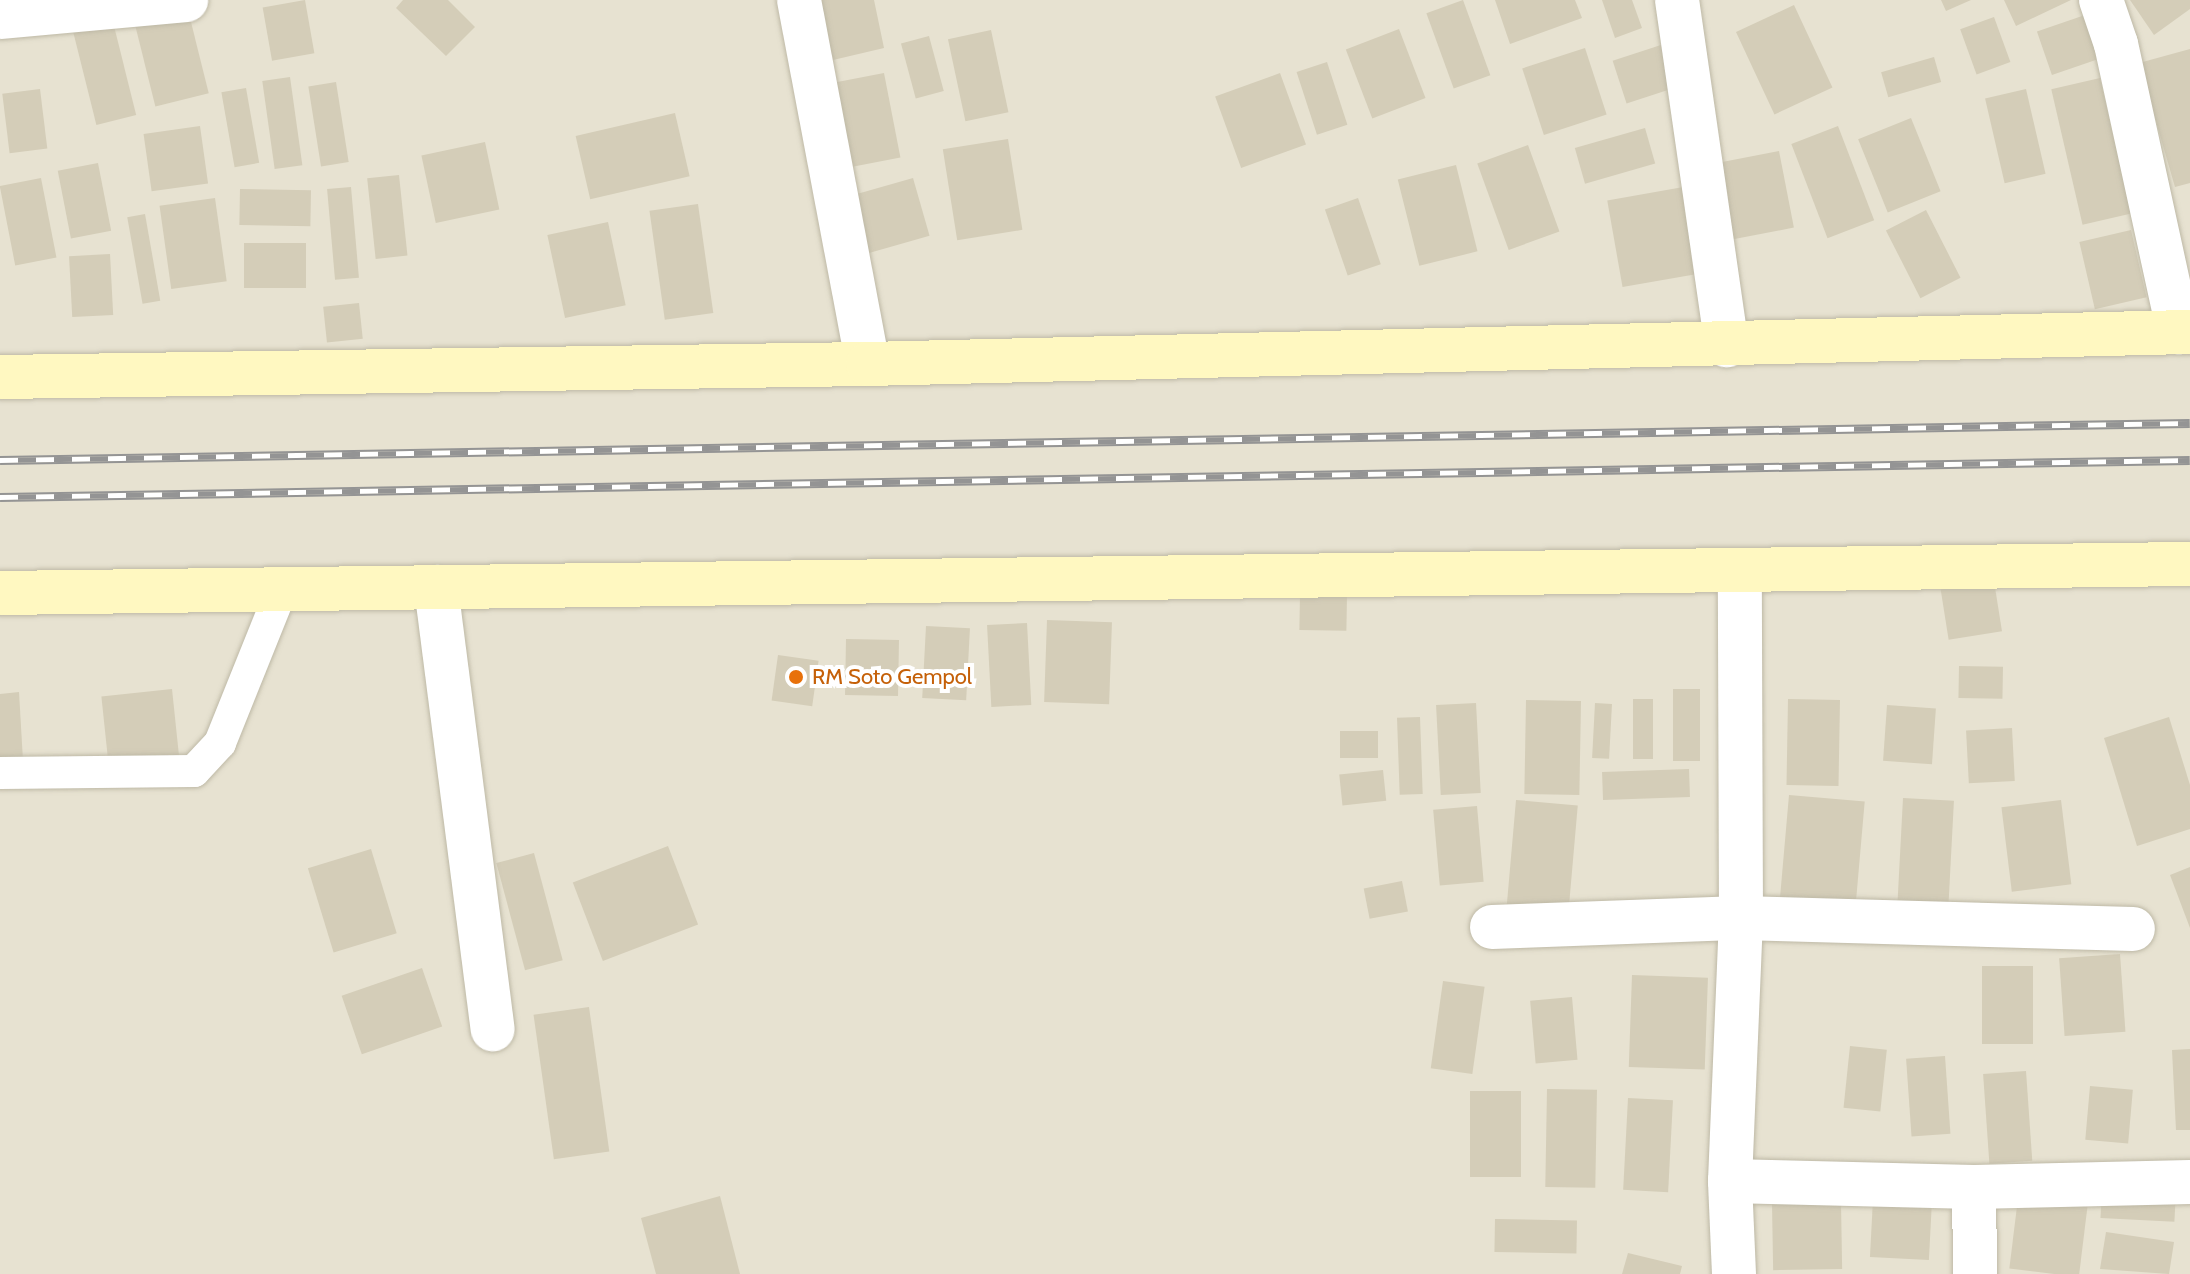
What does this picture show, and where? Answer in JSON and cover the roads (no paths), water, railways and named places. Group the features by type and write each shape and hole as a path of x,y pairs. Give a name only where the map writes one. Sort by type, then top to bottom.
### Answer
{"main road":[{"path":"0,377 868,364 2184,332"},
{"path":"0,593 2190,564"}],"street":[{"path":"0,17 186,0"},
{"path":"799,0 868,364"},
{"path":"1677,0 1727,345"},
{"path":"2101,0 2116,44 2184,332"},
{"path":"1734,1274 1730,1181 1741,918 1740,570"},
{"path":"436,587 493,1029"},
{"path":"1492,927 1741,918 2133,929"},
{"path":"1730,1181 1974,1187 2190,1182"},
{"path":"1974,1187 1975,1274"}],"lane":[{"path":"0,773 194,771 220,743 282,589"}],"railway":[{"path":"0,460 2190,423"},
{"path":"0,497 2190,460"}],"place":[{"name":"RM Soto Gempol","path":"796,677"}]}
